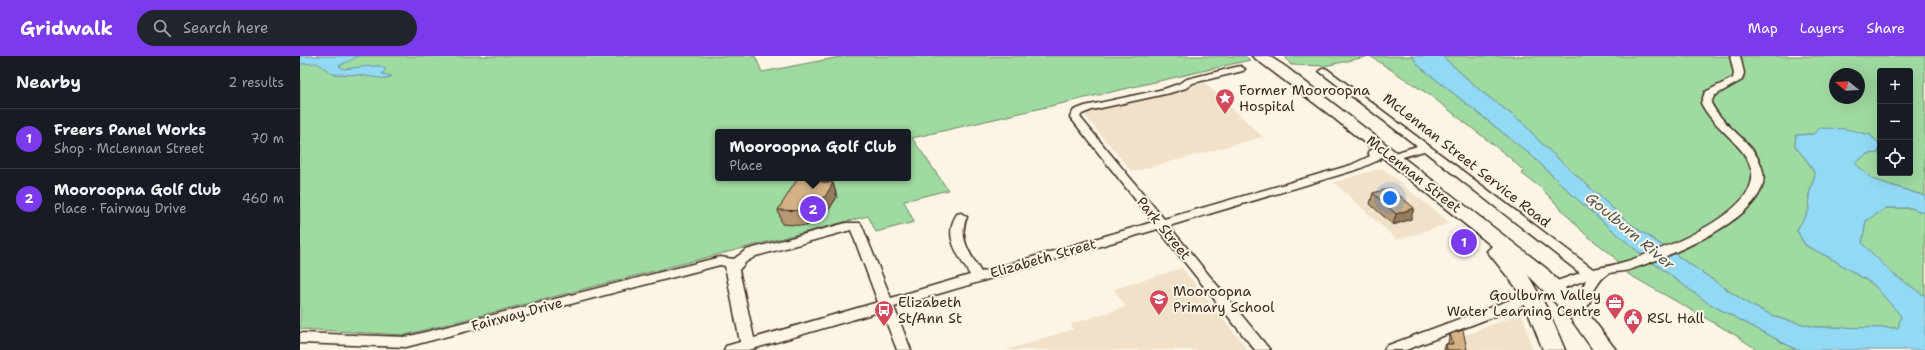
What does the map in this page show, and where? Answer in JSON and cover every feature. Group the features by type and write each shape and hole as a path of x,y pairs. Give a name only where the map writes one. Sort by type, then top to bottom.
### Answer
{"highway":[{"name":"McLennan Street","path":"1261,58 1281,70 1499,253 1514,270 1532,297 1541,314 1554,350"},
{"name":"McLennan Street","path":"1384,156 1524,261 1553,287 1578,314 1605,350"},
{"path":"1532,297 1553,287"}],"street":[{"path":"1553,287 1598,272 1623,266 1701,235 1742,208 1752,196 1758,182 1756,167 1749,153 1706,107 1705,100 1709,94 1732,83 1739,76 1735,56"},
{"name":"Park Street","path":"1240,69 1189,82 1166,91 1087,109 1077,113 1075,119 1263,350"},
{"name":"McLennan Street Service Road","path":"1324,71 1598,272"},
{"name":"Elizabeth Street","path":"731,350 1355,167 1366,166 1384,156 1426,147"},
{"path":"961,217 956,223 955,230 959,242 978,277"},
{"path":"748,345 732,266 751,253 846,227 856,226 904,350"},
{"name":"Fairway Drive","path":"302,340 408,342 717,261 725,261 732,266"},
{"path":"1578,314 1590,284 1598,272"},
{"path":"1391,350 1532,297"}],"shaded area":[{"name":"Former Mooroopna Hospital","path":"1205,83 1263,137 1132,172 1083,113"},
{"path":"1382,168 1450,223 1397,240 1334,182"},
{"name":"Mooroopna Primary School","path":"1182,268 1248,350 1006,350 1073,329 1071,324 1126,307 1114,289"},
{"path":"1522,313 1533,350 1442,350 1441,346 1448,342"}],"green space":[{"path":"300,56 755,56 762,72 845,56 1245,56 1250,60 912,138 948,190 904,201 914,222 876,232 868,216 405,335 300,329"},
{"path":"1285,56 1370,56 1325,66 1291,65"},
{"path":"1370,56 1412,56 1419,66 1531,155 1579,201 1636,250 1708,303 1797,350 1757,350 1737,336 1628,274 1611,254 1585,234 1541,188 1521,173 1524,171 1509,157 1431,96"},
{"path":"1442,56 1925,56 1925,196 1872,179 1854,163 1867,154 1877,153 1877,176 1913,176 1913,68 1877,68 1877,141 1870,135 1820,128 1813,134 1796,135 1795,146 1808,162 1815,174 1809,195 1809,210 1797,230 1805,245 1832,259 1874,285 1902,316 1898,328 1815,327 1781,319 1750,305 1629,223 1542,144 1523,123 1482,92"},
{"path":"1885,208 1911,208 1925,213 1925,296 1893,274 1862,243 1866,221"}],"water":[{"path":"300,56 359,56 339,66 344,69 380,66 386,69 382,74 392,76 386,79 359,75 333,74 317,63 300,64"},
{"name":"Goulburn River","path":"1412,56 1442,56 1482,92 1523,123 1542,144 1629,223 1750,305 1781,319 1815,327 1898,328 1901,316 1874,285 1832,259 1805,245 1797,230 1809,210 1809,195 1815,174 1808,162 1795,146 1796,135 1813,134 1820,128 1846,129 1870,135 1877,141 1877,153 1867,154 1855,163 1872,179 1925,196 1925,213 1911,208 1886,208 1866,221 1862,243 1893,274 1925,296 1925,350 1797,350 1708,303 1636,250 1579,201 1531,155 1419,66"}],"building":[{"path":"796,181 822,181 833,183 825,197 811,200 804,211 778,210"},
{"path":"1391,188 1414,208 1396,214 1373,193"},
{"path":"1463,330 1467,350 1447,350 1446,344 1453,344 1450,334"}],"place":[{"name":"Former Mooroopna Hospital","path":"1225,115"},
{"name":"Mooroopna Golf Club","path":"813,209"},
{"name":"Freers Panel Works","path":"1464,242"},
{"name":"Mooroopna Primary School","path":"1159,316"},
{"name":"Goulburm Valley Water Learning Centre","path":"1615,320"},
{"name":"Elizabeth St/Ann St","path":"884,327"},
{"name":"RSL Hall","path":"1633,335"}]}
